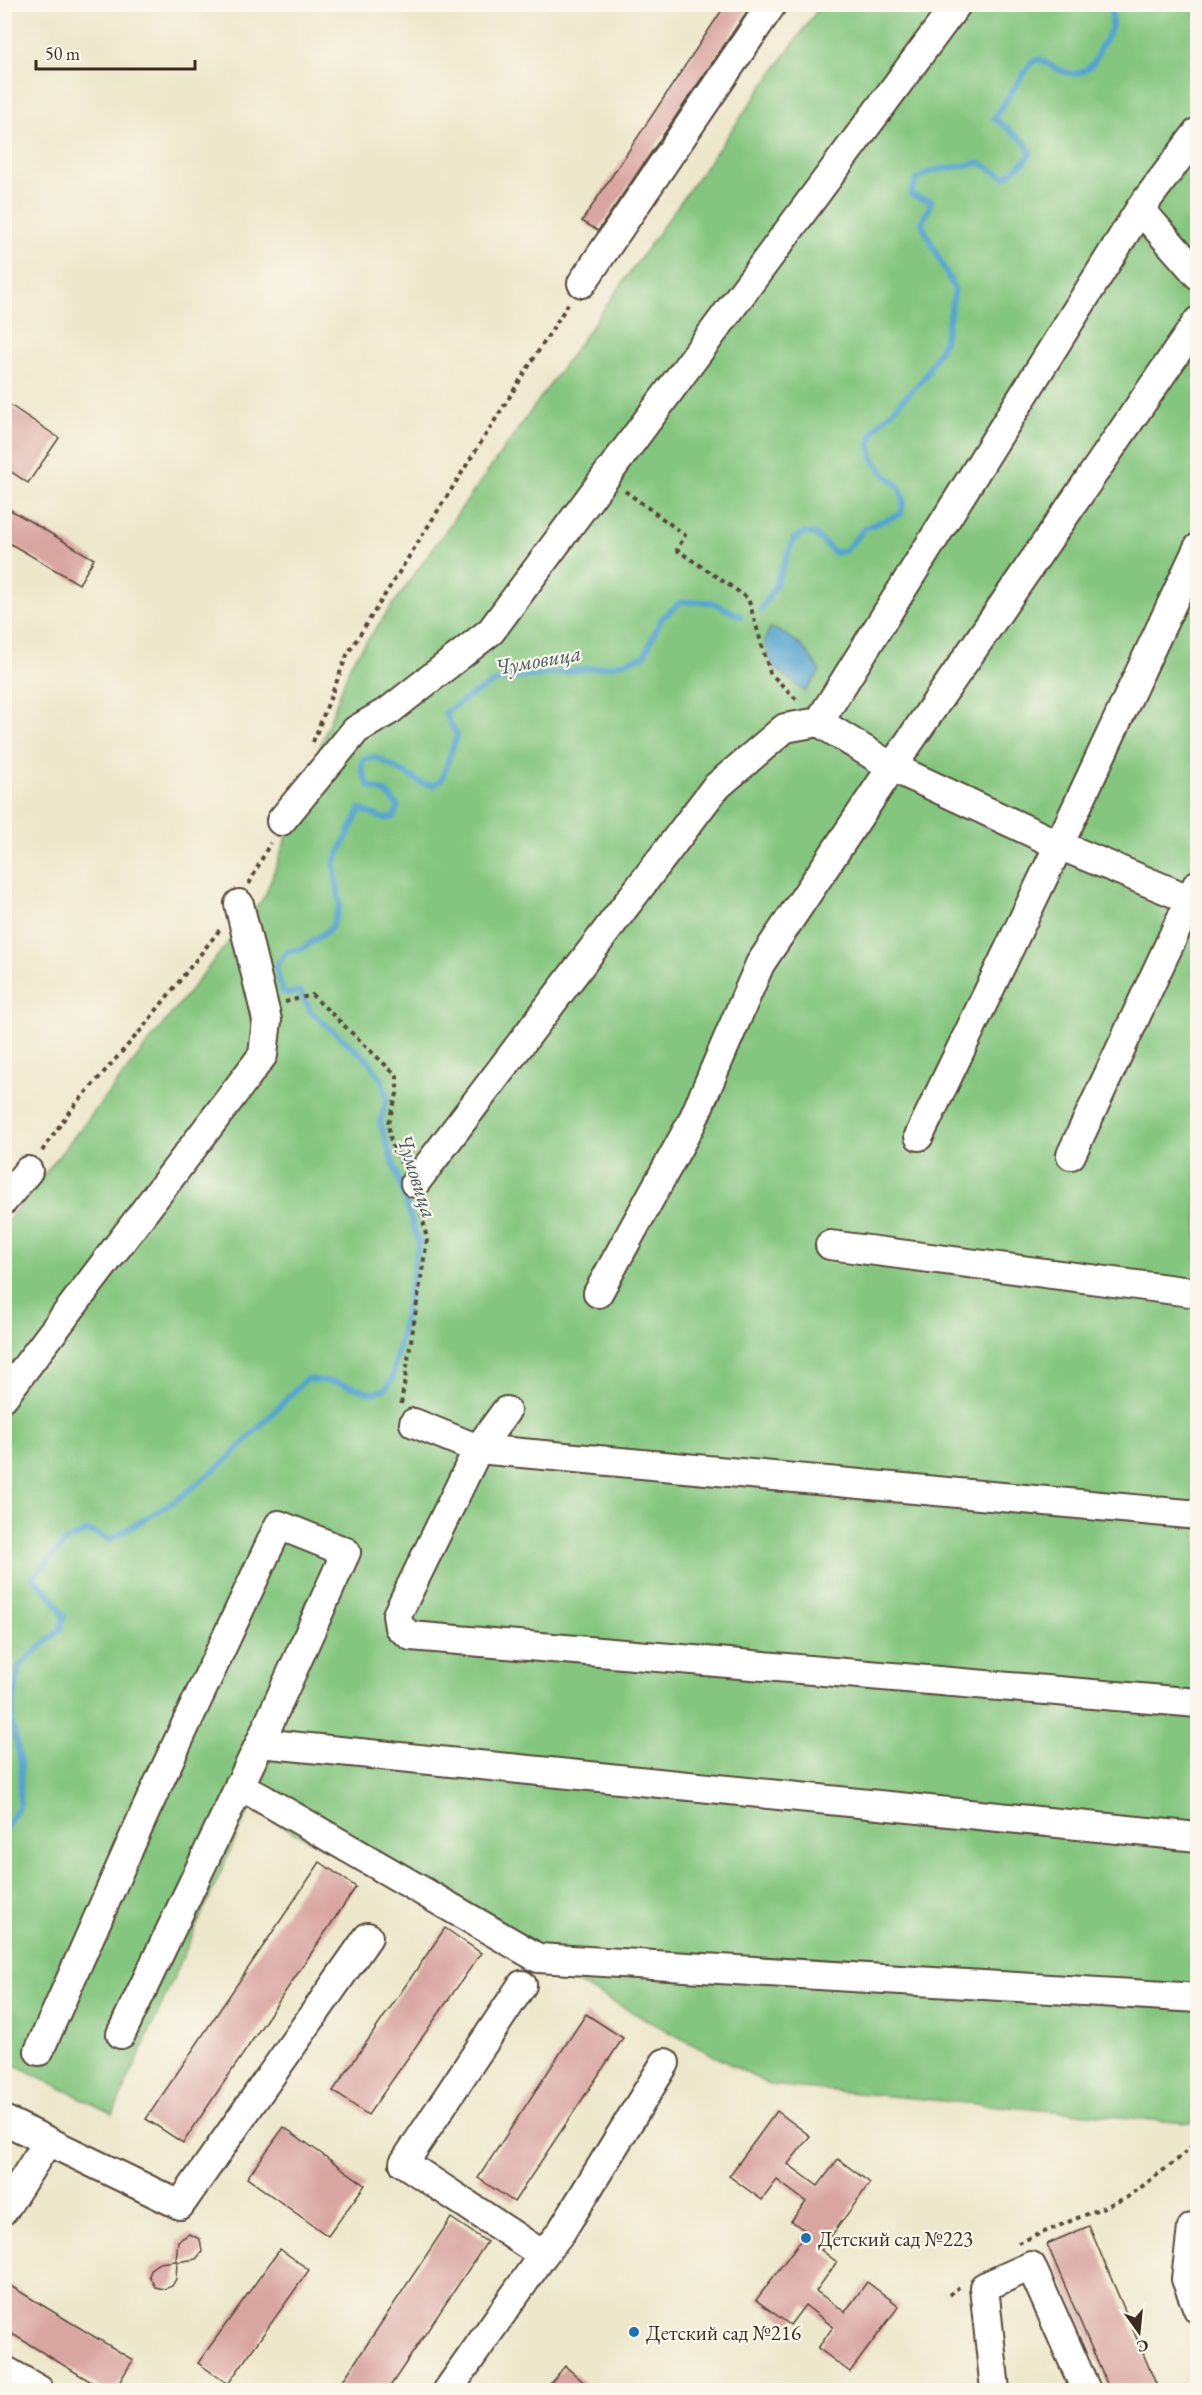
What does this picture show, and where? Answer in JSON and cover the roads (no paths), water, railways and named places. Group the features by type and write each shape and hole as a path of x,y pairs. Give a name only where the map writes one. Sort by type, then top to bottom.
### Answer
{"street":[{"path":"582,283 772,4"},
{"path":"281,821 356,730 390,710 490,630 957,4"},
{"path":"819,722 1140,209 1197,132"},
{"path":"1140,209 1197,275"},
{"path":"598,1293 692,1122 760,964 1197,321"},
{"path":"919,1136 1059,845 1197,548"},
{"path":"415,1183 714,788 784,728 819,722 892,767 1059,845 1195,897 1071,1155"},
{"path":"4,1396 263,1055 267,1020 239,904"},
{"path":"4,1200 28,1172"},
{"path":"830,1245 1197,1293"},
{"path":"506,1411 478,1449 397,1616 399,1627 411,1636 1197,1703"},
{"path":"414,1423 478,1449 1197,1515"},
{"path":"39,2051 144,1812 279,1525 346,1552 260,1743 120,2034"},
{"path":"260,1743 1197,1837"},
{"path":"239,1785 538,1958 1197,1998"},
{"path":"4,2121 180,2205 368,1937"},
{"path":"522,1985 404,2163 543,2255"},
{"path":"448,2391 561,2232 665,2063"},
{"path":"4,2210 48,2141"},
{"path":"1192,2228 1186,2279 1197,2308"},
{"path":"995,2391 984,2287 1031,2266 1086,2391"},
{"path":"4,2370 39,2391"}],"water":[{"path":"770,628 800,645 820,672 805,692 773,666 764,643"}],"waterway":[{"name":"Чумовица","path":"761,610 774,588 794,539 804,533 815,534 835,553 846,550 865,528 901,514 904,500 899,486 885,475 873,458 870,444 874,430 924,378 944,342 955,290 921,222 928,211 931,200 911,194 916,180 931,171 980,163 1005,177 1025,161 1031,153 1025,142 994,118 1032,62 1040,59 1067,73 1080,72 1093,63 1111,28 1112,12 1106,4"},
{"name":"Чумовица","path":"4,1830 20,1805 21,1763 11,1720 19,1666 60,1630 64,1616 53,1598 33,1577 67,1540 89,1531 110,1540 178,1499 228,1459 306,1379 335,1382 373,1393 385,1389 392,1380 419,1242 380,1123 387,1098 382,1080 368,1060 312,1013 300,991 289,994 282,991 276,966 287,952 302,949 331,928 340,906 334,864 360,809 385,819 394,817 398,806 387,793 369,786 362,770 363,760 376,757 424,784 435,785 442,779 457,735 445,713 496,681 615,665 644,656 661,619 681,602 711,602 741,616"}],"place":[{"name":"Детский сад №223","path":"806,2238"},
{"name":"Детский сад №216","path":"634,2332"}]}
